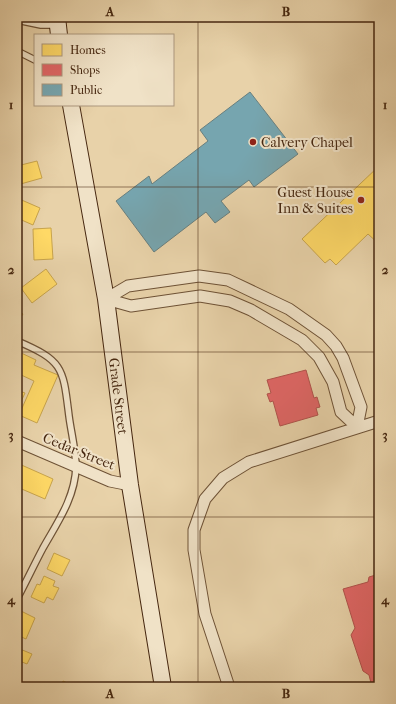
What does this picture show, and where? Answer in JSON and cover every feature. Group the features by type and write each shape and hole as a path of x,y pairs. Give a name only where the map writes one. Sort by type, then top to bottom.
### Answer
{"main road":[{"name":"Grade Street","path":"71,106 106,299 130,485 163,687"}],"street":[{"path":"106,299 128,286 199,276 228,280 289,309 326,335 336,346 343,358 360,407 357,427"},
{"path":"106,299 130,306 200,296 230,301 251,310 302,340 319,357 333,382 341,412 357,427"},
{"path":"230,687 205,614 194,550 194,530 206,499 223,478 249,462 379,421"},
{"name":"Cedar Street","path":"17,441 110,481 130,485"}],"lane":[{"path":"17,20 41,25 58,26"},
{"path":"17,51 34,60"},
{"path":"17,341 39,350 58,365 64,379 76,467 70,494 62,517 44,547 17,599"}],"building: Homes":[{"path":"17,130 19,131 17,148"},
{"path":"37,161 42,178 17,185 17,166"},
{"name":"Guest House Inn & Suites","path":"379,166 379,244 368,234 336,265 330,259 325,263 302,239"},
{"path":"17,198 40,208 33,225 17,218"},
{"path":"51,228 53,259 34,260 33,229"},
{"path":"46,269 57,284 32,303 21,288"},
{"path":"17,309 23,314 17,323"},
{"path":"17,351 36,360 34,365 58,375 37,423 19,415 34,381 17,373"},
{"path":"17,390 25,393 17,410"},
{"path":"17,463 53,479 45,499 17,487"},
{"path":"54,553 70,560 62,576 47,569"},
{"path":"44,576 55,581 53,586 59,588 53,600 47,597 44,603 31,597 37,584 40,585"},
{"path":"21,611 35,618 26,639 17,635 17,619"},
{"path":"20,649 32,654 27,664 17,660"},
{"path":"63,681 76,687 60,687"}],"building: Shops":[{"path":"306,370 314,398 317,397 320,407 316,408 318,415 280,426 273,401 270,402 267,394 271,393 267,380"},
{"path":"379,574 379,687 372,687 369,675 363,671 351,635 355,628 343,589 368,582 369,577"}],"building: Public":[{"path":"250,92 298,154 254,187 249,180 221,201 230,212 215,223 206,212 154,252 116,201 149,176 152,184 208,141 200,130"}],"place":[{"name":"Calvery Chapel","path":"253,142"},
{"name":"Guest House Inn & Suites","path":"361,200"}]}
